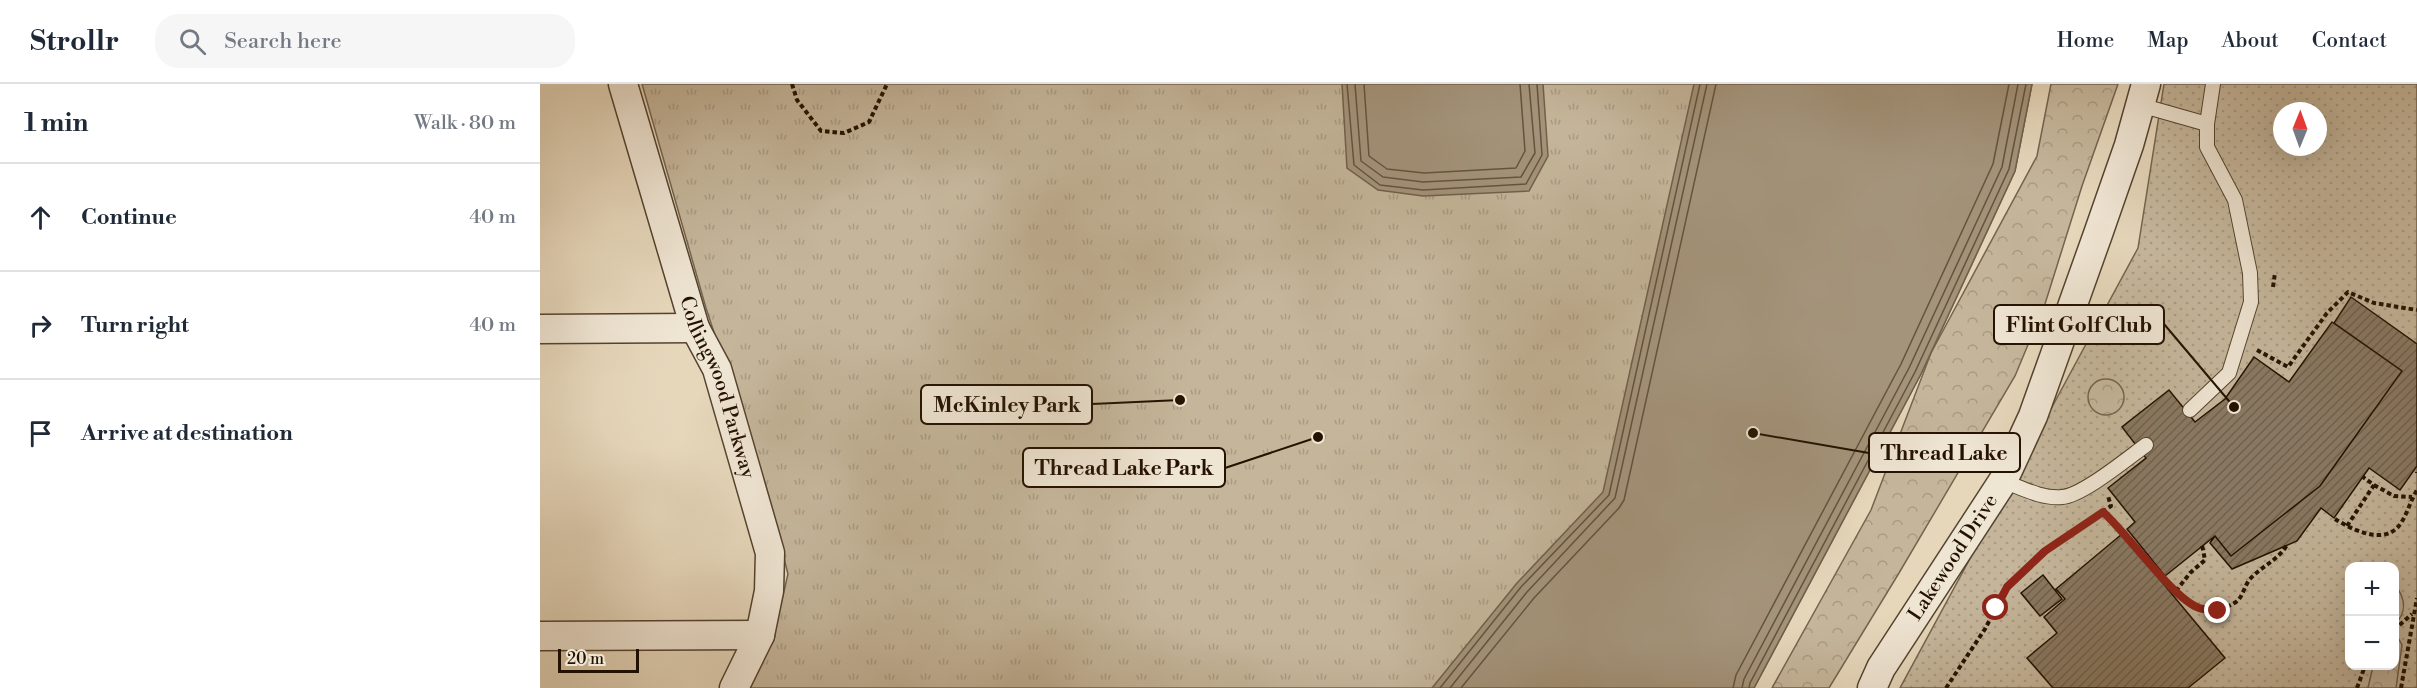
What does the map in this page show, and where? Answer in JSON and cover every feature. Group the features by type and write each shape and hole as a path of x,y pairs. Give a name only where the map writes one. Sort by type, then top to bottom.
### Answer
{"street":[{"name":"Collingwood Parkway","path":"623,84 695,328 717,369 770,553 769,591 760,635 734,688"},
{"name":"Lakewood Drive","path":"1872,688 1881,668 2003,481 2048,373 2098,234 2143,94"},
{"path":"540,329 695,328"},
{"path":"540,636 760,635"}],"lane":[{"path":"2190,410 2229,373 2252,302 2250,273 2235,200 2207,147 2207,124 2212,84"},
{"path":"2143,94 2207,124"},
{"path":"2003,481 2044,496 2064,498 2102,476 2146,445"}],"path":[{"path":"792,84 797,100 821,131 844,133 869,122 887,84"},
{"path":"2272,292 2275,273"},
{"path":"2260,340 2257,350 2288,367 2327,313 2348,292 2374,303 2417,310"},
{"path":"1947,688 1985,628 2007,587 2045,551 2111,506 2102,476"},
{"path":"2363,477 2394,496 2413,497"},
{"path":"2347,526 2374,485"},
{"path":"2335,519 2353,530 2372,534 2387,533 2397,528 2417,490"},
{"path":"2103,512 2119,526 2176,591 2198,608 2218,611 2238,601 2249,580 2280,556 2287,545"},
{"path":"2176,591 2190,573 2205,560 2202,545"},
{"path":"2402,688 2417,598"},
{"path":"2399,626 2413,613"},
{"path":"2357,688 2364,670"}],"green space":[{"path":"642,84 2032,84 2015,171 1921,374 1754,688 749,688 775,629 788,574 769,500 706,308"},
{"path":"2051,84 2118,84 2082,186 2045,304 2015,376 1829,688 1772,688 1871,510 1931,353 2037,156"},
{"path":"2164,84 2417,84 2417,688 1900,688 2138,248"},
{"path":"2106,379 2119,384 2124,397 2119,410 2106,415 2093,410 2088,397 2093,384"},
{"path":"2399,591 2404,607 2399,619"},
{"path":"2399,640 2402,645 2399,666"},
{"path":"2372,670 2399,670 2396,688 2368,688"}],"water":[{"path":"1342,84 1543,84 1548,156 1529,191 1423,196 1378,190 1347,168"},
{"path":"1694,84 2032,84 2015,171 1921,374 1754,688 1432,688 1517,583 1603,492"}],"building":[{"path":"2351,297 2417,344 2417,466 2400,490 2369,468 2334,518 2321,508 2297,541 2232,569 2210,543 2215,536 2231,556 2320,486 2402,371 2334,323"},
{"path":"2332,322 2402,371 2320,486 2231,556 2215,536 2165,576 2127,529 2135,522 2108,488 2146,458 2122,427 2169,390 2195,422 2225,399 2254,357 2289,382"},
{"path":"2122,534 2225,658 2188,688 2053,688 2027,658 2057,633 2044,617 2065,599 2056,589"},
{"path":"2043,575 2062,599 2040,616 2021,593"}],"place":[{"name":"McKinley Park","path":"1180,400"},
{"name":"Flint Golf Club","path":"2234,407"},
{"name":"Thread Lake","path":"1753,433"},
{"name":"Thread Lake Park","path":"1318,437"}],"route":[{"path":"1996,608 2007,587 2045,551 2103,512 2119,526 2176,591 2198,608 2218,611"}]}
